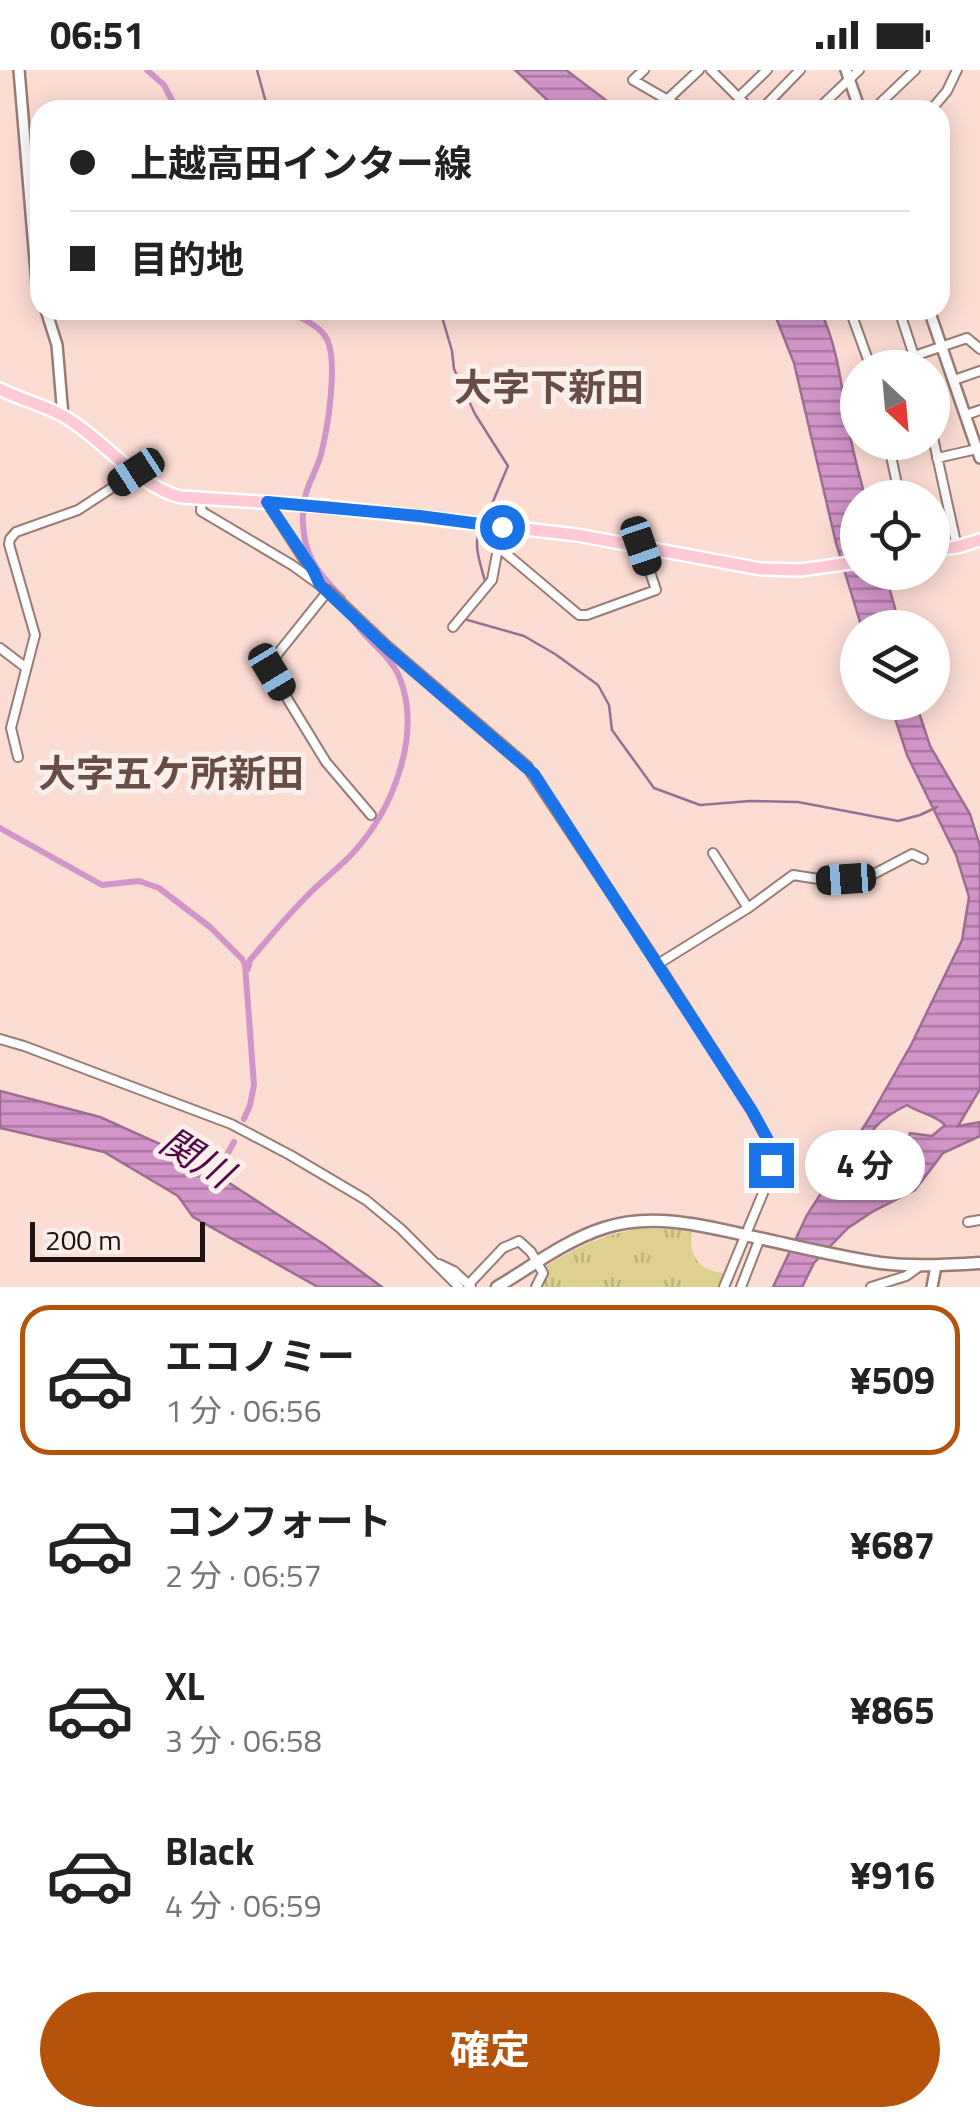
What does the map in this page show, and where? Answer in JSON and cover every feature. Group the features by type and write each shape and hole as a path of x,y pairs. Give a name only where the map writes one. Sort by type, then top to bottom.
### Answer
{"main road":[{"path":"0,389 64,416 136,472 167,493 181,497 420,516 577,535 761,569 840,565"},
{"path":"950,547 980,540"},
{"path":"497,1287 602,1228 642,1220 679,1222 880,1263 980,1263"}],"street":[{"path":"20,70 30,196"},
{"path":"644,70 633,80 667,100 700,70"},
{"path":"711,70 739,98 763,71"},
{"path":"771,100 800,70"},
{"path":"826,100 847,75 859,70"},
{"path":"884,100 915,70"},
{"path":"939,100 957,70"},
{"path":"847,75 856,100"},
{"path":"49,320 57,345 64,416"},
{"path":"854,320 864,350"},
{"path":"901,320 912,350"},
{"path":"933,320 978,449 950,455"},
{"path":"931,350 967,338 980,349"},
{"path":"954,380 980,371"},
{"path":"966,416 980,410"},
{"path":"18,757 11,728 36,636 9,544 12,535 78,510 136,472"},
{"path":"202,499 202,511 292,564 324,588 386,647 527,767 658,964 768,1140 770,1173 724,1287"},
{"path":"267,502 324,588"},
{"path":"950,515 957,546"},
{"path":"453,628 492,580 502,527"},
{"path":"497,546 580,615 656,590 641,546"},
{"path":"324,588 270,662 272,672 326,762 371,814"},
{"path":"0,648 26,667"},
{"path":"713,853 748,908"},
{"path":"658,964 793,875 825,880 870,876 912,854 923,859"},
{"path":"0,1039 246,1131 366,1200 466,1286 492,1258 510,1243 519,1241 542,1272 536,1287"},
{"path":"968,1222 980,1220"},
{"path":"741,1287 765,1239"},
{"path":"871,1287 906,1276 920,1266"},
{"path":"932,1287 936,1266"}],"green space":[{"path":"637,1229 692,1232 692,1249 698,1261 708,1269 724,1273 719,1287 541,1287 547,1273 545,1267 556,1260 600,1239"}],"shaded area":[{"path":"515,70 566,70 606,100 547,100"},
{"path":"777,320 824,320 836,355 840,377 840,460 856,460 861,480 840,480 840,556 794,363"},
{"path":"850,590 890,590 895,610 856,610"},
{"path":"896,720 922,720 930,746 970,814 980,846 980,1089 958,1126 980,1122 980,1136 943,1153 915,1190 848,1228 814,1263 802,1287 773,1287 807,1215 911,1045 962,940 969,897 956,855 907,755","holes":["907,1105 945,1125 932,1136 910,1133 893,1163 879,1166 862,1160 866,1141 876,1126"]},
{"path":"0,1091 100,1117 189,1157 382,1287 318,1287 193,1217 178,1196 104,1152 0,1128"}],"waterway":[{"path":"147,70 164,85 172,100"},
{"path":"257,70 265,100"},
{"path":"304,502 326,431 332,360 325,336 305,320"},
{"path":"443,320 454,369 475,414 508,466 486,518"},
{"path":"303,512 304,538 312,560 343,598"},
{"path":"480,530 477,550 486,585"},
{"path":"248,969 250,960 285,919 367,836 400,770 408,722 406,698 389,660 351,616"},
{"path":"464,619 524,636 598,685 609,705 612,730 654,788 700,805 798,802 898,821 937,807"},
{"path":"0,828 102,885 139,881 159,888 210,927 242,959 254,1085 244,1119"},
{"name":"関川","path":"213,1180 234,1142"}],"district":[{"name":"大字下新田","path":"549,387"},
{"name":"大字五ケ所新田","path":"171,773"}],"route":[{"path":"502,527 267,502 320,585 534,774 752,1111 768,1140 771,1165"}]}
